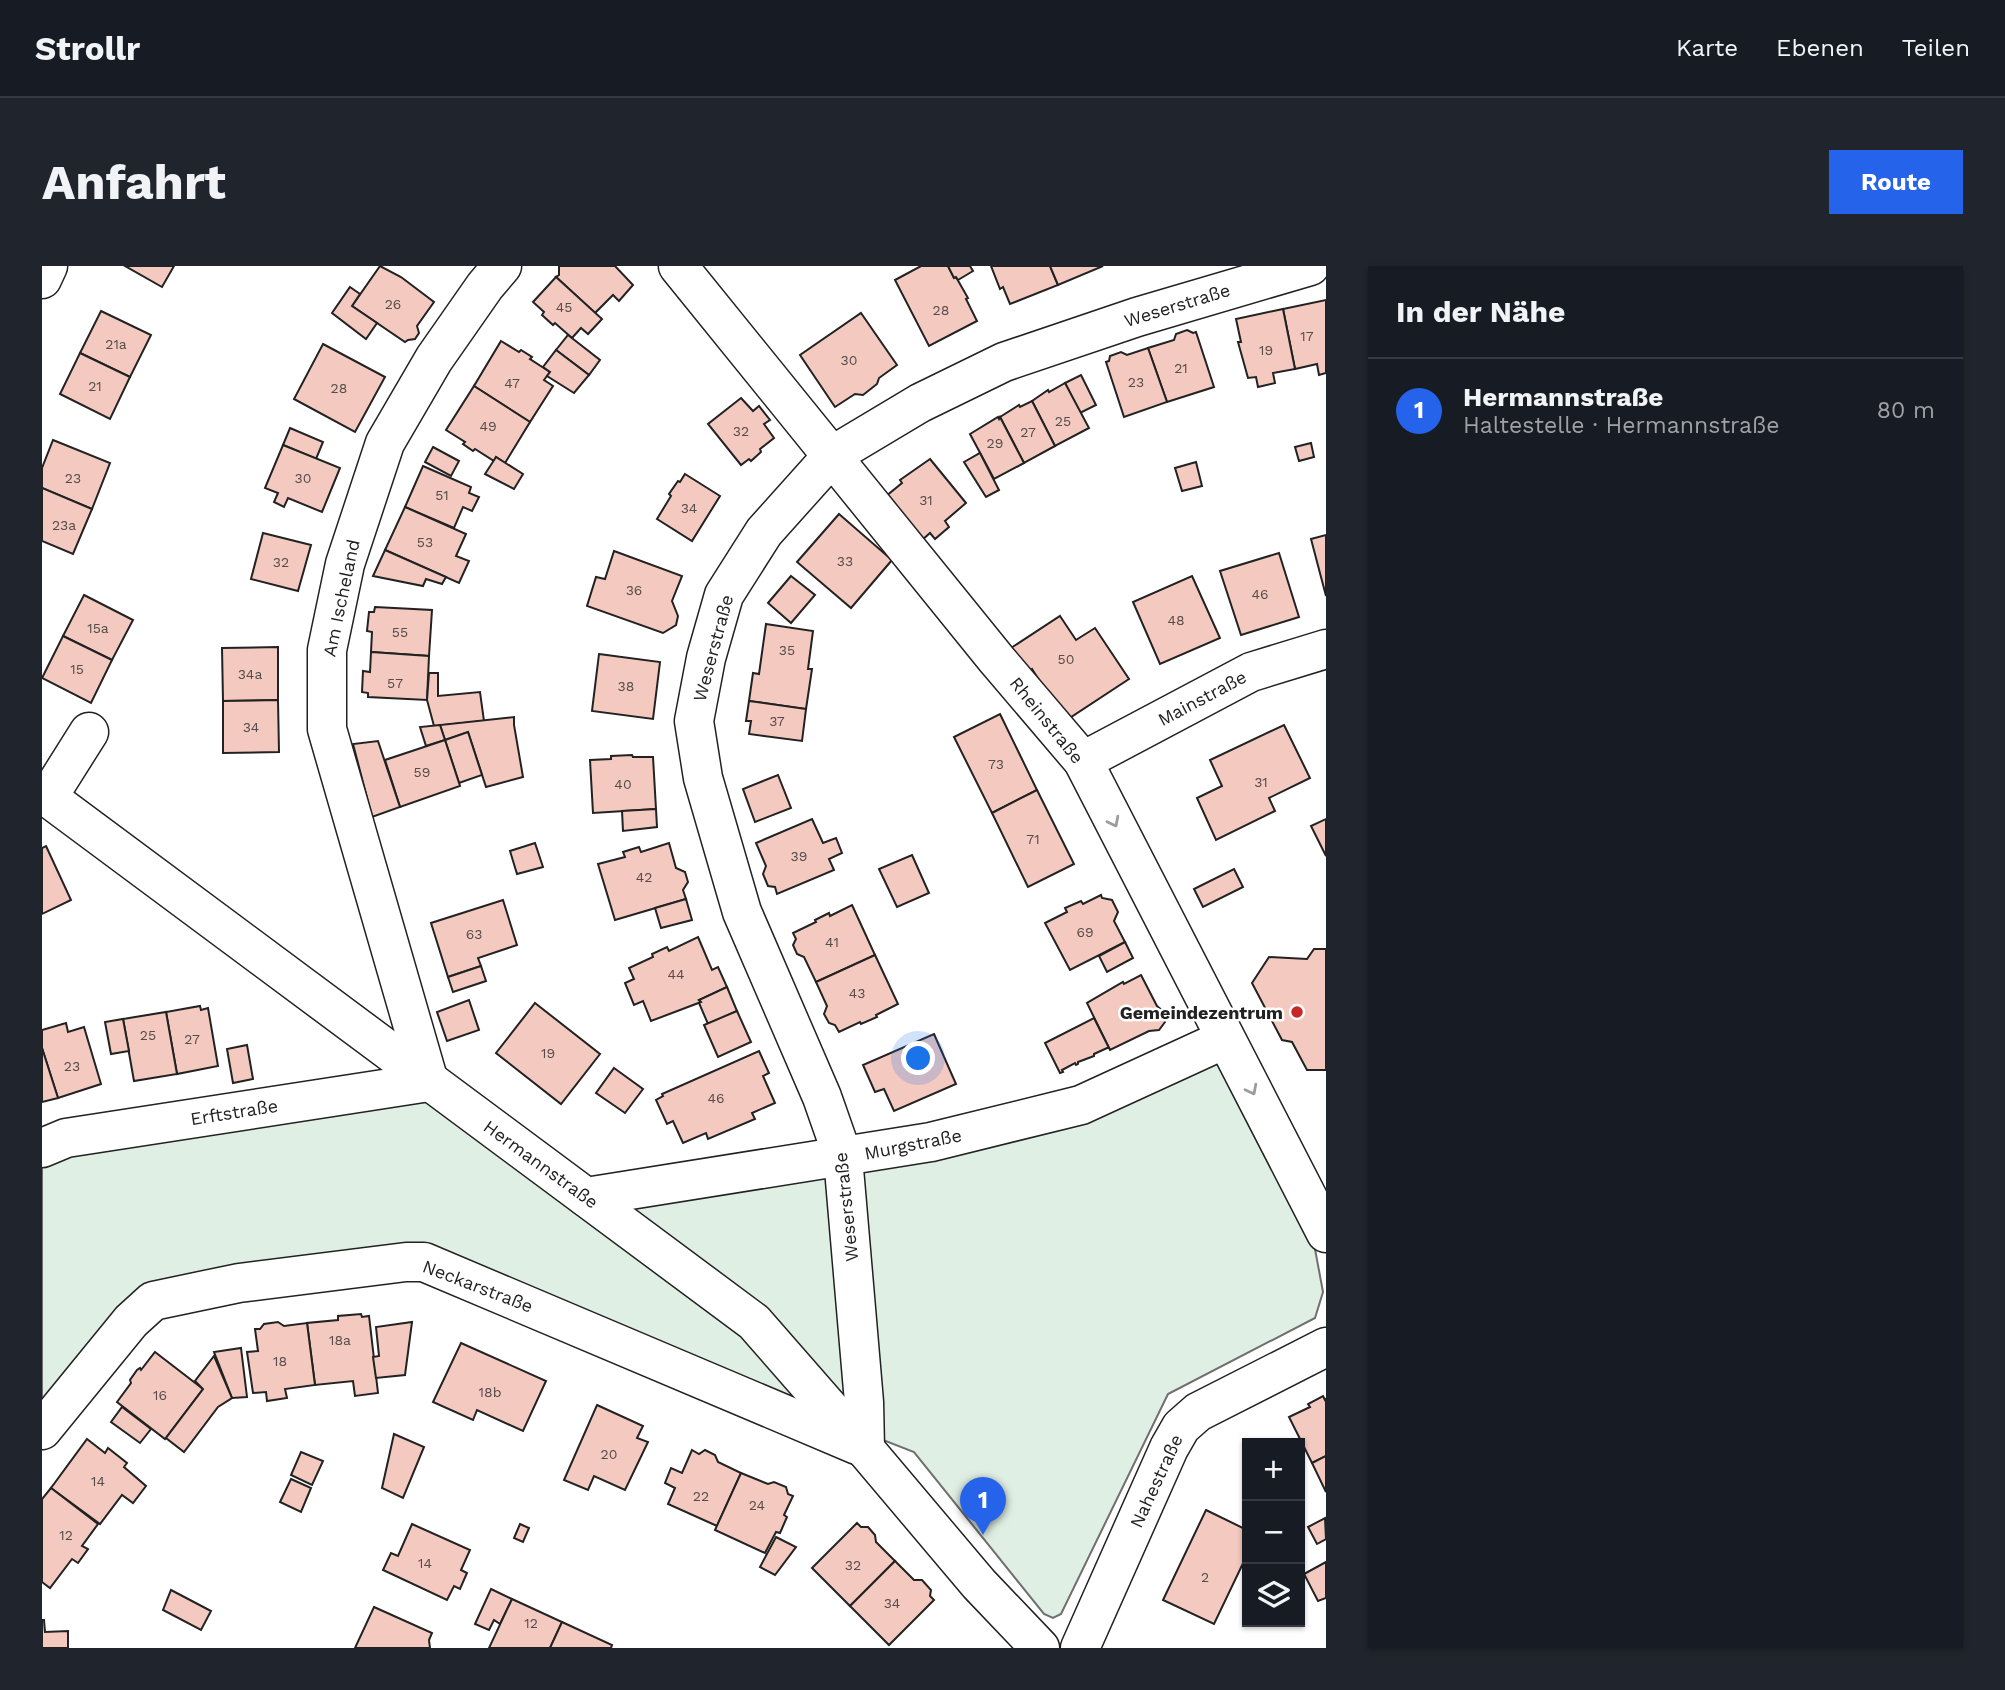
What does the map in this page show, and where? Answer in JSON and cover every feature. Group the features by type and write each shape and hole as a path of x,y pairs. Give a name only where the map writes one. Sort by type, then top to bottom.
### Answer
{"street":[{"path":"42,279 48,266"},
{"name":"Am Ischeland","path":"429,1082 327,729 327,650 345,564 385,443 434,359 502,266"},
{"name":"Rheinstraße","path":"678,266 1083,761 1326,1233"},
{"name":"Weserstraße","path":"866,1449 843,1157 822,1097 742,912 703,778 694,721 706,658 724,594 764,532 833,455 920,403 1004,362 1137,317 1310,266"},
{"name":"Mainstraße","path":"1083,761 1251,672 1326,649"},
{"name":"Hermannstraße","path":"89,733 45,795 754,1322 866,1449 979,1584 1040,1648"},
{"name":"Murgstraße","path":"586,1198 931,1142 1081,1105 1225,1038"},
{"name":"Erftstraße","path":"42,1148 66,1138 429,1082"},
{"name":"Neckarstraße","path":"42,1430 131,1321 153,1301 239,1283 405,1262 424,1262 866,1449"},
{"name":"Nahestraße","path":"1080,1648 1169,1448 1181,1427 1198,1412 1326,1347"}],"green space":[{"path":"1225,1039 1304,1190 1323,1292 1315,1318 1168,1394 1061,1614 1053,1618 1044,1614 914,1452 438,1266 165,1297 42,1430 42,1148 429,1082 586,1197 931,1142"}],"building":[{"path":"125,266 174,266 162,287"},
{"path":"380,266 401,277 434,302 417,326 419,333 415,339 405,342 352,306"},
{"path":"559,266 615,266 633,285 619,301 613,295 595,313 556,277 559,275"},
{"path":"921,266 948,266 968,298 966,299 977,321 929,346 895,280"},
{"path":"948,266 970,266 973,271 958,280"},
{"path":"991,266 1050,266 1058,285 1010,304 1003,287 1000,289"},
{"path":"1050,266 1103,266 1058,285"},
{"path":"556,277 602,319 588,334 581,328 572,338 542,315 544,312 533,302"},
{"path":"350,287 360,294 352,306 377,323 366,339 332,313"},
{"path":"1326,300 1326,373 1319,375 1317,364 1295,369 1283,309"},
{"path":"1283,309 1295,369 1273,373 1275,383 1258,387 1256,377 1248,378 1238,342 1241,342 1236,319"},
{"path":"101,311 151,335 130,377 80,353"},
{"path":"861,313 897,365 879,378 877,384 863,395 855,394 835,407 800,355"},
{"path":"1187,330 1196,332 1214,387 1167,402 1148,348 1174,340 1176,334"},
{"path":"568,335 600,360 589,375 556,350"},
{"path":"501,341 519,352 521,350 550,372 544,380 553,386 530,422 474,386"},
{"path":"323,344 385,377 355,432 294,399"},
{"path":"1148,348 1167,402 1124,417 1106,362 1110,356 1121,352 1127,355"},
{"path":"556,350 589,375 574,393 547,376 550,372 543,367"},
{"path":"80,353 130,377 110,419 60,394"},
{"path":"1081,375 1096,405 1080,413 1065,383"},
{"path":"1065,383 1089,428 1055,446 1032,401"},
{"path":"474,386 530,422 505,463 496,457 494,461 475,449 473,451 463,444 465,442 446,430"},
{"path":"741,398 753,411 759,406 770,420 764,424 774,438 760,449 761,452 751,461 749,459 741,465 708,424"},
{"path":"1032,401 1055,446 1024,463 1000,417 1019,405 1020,407"},
{"path":"998,417 1024,463 994,479 970,434"},
{"path":"290,428 323,442 316,459 283,445"},
{"path":"53,440 110,463 92,509 42,488 42,468"},
{"path":"1311,443 1314,457 1299,461 1295,447"},
{"path":"283,445 340,468 322,512 288,498 284,507 274,502 278,493 265,488"},
{"path":"433,447 459,461 451,476 425,462"},
{"path":"980,453 999,490 986,497 964,462"},
{"path":"496,457 523,474 514,489 485,474"},
{"path":"930,459 966,503 945,521 949,527 935,539 930,533 921,541 885,497 902,483 900,480"},
{"path":"1196,462 1202,486 1182,491 1175,468"},
{"path":"423,466 471,487 469,493 479,497 472,511 463,507 454,528 405,507"},
{"path":"685,474 720,496 692,541 657,519 671,496 669,494"},
{"path":"42,488 92,509 73,554 42,541"},
{"path":"405,507 466,534 456,556 469,561 459,583 385,550"},
{"path":"839,514 892,560 851,608 797,562"},
{"path":"263,533 311,545 298,591 251,579"},
{"path":"1326,535 1326,596 1311,539"},
{"path":"385,550 446,577 442,584 426,579 423,586 373,576"},
{"path":"614,551 682,576 672,601 678,616 676,625 663,633 587,606 596,577 605,579"},
{"path":"1279,553 1299,617 1241,635 1220,571"},
{"path":"791,576 815,595 791,623 768,603"},
{"path":"1192,576 1220,638 1160,664 1133,602"},
{"path":"84,595 133,620 112,660 63,636"},
{"path":"375,607 432,610 429,656 371,652 372,632 367,631 369,612 374,612"},
{"path":"1060,616 1076,640 1095,628 1129,679 1065,721 1032,669 1027,673 1011,648"},
{"path":"766,624 813,631 808,669 812,669 806,709 749,701 753,673 759,674"},
{"path":"63,636 112,660 91,703 42,678"},
{"path":"278,647 278,700 223,701 222,648"},
{"path":"371,652 429,656 427,700 368,697 368,693 362,692 363,671 370,672"},
{"path":"599,654 660,662 653,719 592,711"},
{"path":"429,673 438,673 438,696 480,692 484,721 434,726 427,700"},
{"path":"278,700 279,752 223,753 223,701"},
{"path":"749,701 806,709 802,741 749,734 751,721 746,721"},
{"path":"1000,714 1037,790 992,813 954,737"},
{"path":"514,717 523,777 486,787 468,732 445,740 440,725"},
{"path":"440,725 445,740 426,746 420,727"},
{"path":"1284,725 1310,778 1269,798 1275,811 1216,840 1197,798 1222,786 1210,760"},
{"path":"468,732 482,775 459,783 445,740"},
{"path":"445,740 460,786 400,807 385,760"},
{"path":"378,741 400,807 372,817 353,744"},
{"path":"632,755 653,757 656,809 593,813 590,760"},
{"path":"778,775 791,808 755,822 743,789"},
{"path":"1037,790 1074,864 1028,887 992,813"},
{"path":"656,809 657,827 623,831 622,811"},
{"path":"812,819 823,843 836,838 842,853 829,859 834,870 777,894 775,887 768,886 763,874 766,866 756,843"},
{"path":"1326,819 1326,856 1311,826"},
{"path":"535,843 543,867 517,874 510,851"},
{"path":"669,843 676,868 685,872 688,882 683,890 686,899 615,920 598,864 625,857 623,852 639,847 641,852"},
{"path":"46,846 71,900 42,914 42,848"},
{"path":"912,855 929,893 897,907 879,869"},
{"path":"1234,869 1243,887 1203,907 1194,889"},
{"path":"1101,895 1102,898 1112,900 1118,912 1114,921 1125,942 1070,970 1045,923 1067,912 1065,908 1081,901 1083,904"},
{"path":"686,899 692,920 661,928 655,908"},
{"path":"503,900 517,945 478,958 481,966 448,977 431,923"},
{"path":"852,905 875,955 816,982 804,957 797,954 793,945 796,939 793,933 829,913 830,916"},
{"path":"698,937 712,970 718,967 727,987 699,1000 701,1002 651,1021 643,1001 634,1005 625,983 634,979 629,968 667,947 669,951"},
{"path":"1125,942 1133,958 1107,972 1099,956"},
{"name":"Gemeindezentrum","path":"1314,949 1326,949 1326,1070 1307,1070 1292,1042 1282,1040 1252,983 1269,957 1307,959"},
{"path":"875,955 898,1004 876,1015 877,1017 839,1032 824,1014 827,1006 816,982"},
{"path":"481,966 486,981 453,992 448,977"},
{"path":"1141,975 1157,1006 1164,1012 1165,1022 1159,1030 1149,1031 1110,1050 1087,1003"},
{"path":"727,987 737,1011 708,1024 699,1000"},
{"path":"469,1000 479,1030 447,1041 437,1012"},
{"path":"535,1003 600,1054 561,1104 496,1053"},
{"path":"200,1006 201,1010 208,1008 218,1066 177,1074 166,1012"},
{"path":"737,1011 751,1042 718,1057 704,1025"},
{"path":"166,1012 177,1074 134,1081 123,1019"},
{"path":"1094,1018 1109,1048 1060,1073 1045,1043"},
{"path":"123,1019 129,1051 111,1054 105,1022"},
{"path":"66,1023 68,1032 84,1027 101,1084 58,1098 42,1048 42,1030"},
{"path":"934,1034 956,1084 894,1111 884,1089 875,1092 863,1065"},
{"path":"247,1045 253,1079 233,1083 227,1049"},
{"path":"42,1048 58,1098 42,1102"},
{"path":"759,1051 769,1073 763,1076 775,1103 752,1113 755,1119 708,1139 706,1133 683,1143 673,1121 667,1124 656,1100 663,1096 662,1094"},
{"path":"614,1068 643,1089 625,1113 596,1093"},
{"path":"361,1314 362,1317 369,1316 378,1393 355,1396 353,1381 315,1385 307,1323 338,1320 338,1316"},
{"path":"278,1322 284,1326 307,1323 315,1385 285,1389 287,1398 267,1401 266,1392 253,1393 247,1352 258,1351 255,1329 260,1329 264,1324"},
{"path":"412,1322 405,1375 376,1378 373,1357 379,1356 376,1327"},
{"path":"461,1343 546,1381 523,1431 477,1410 473,1420 433,1402"},
{"path":"241,1348 247,1397 232,1398 214,1352"},
{"path":"155,1352 203,1389 165,1439 117,1402 137,1370 141,1370"},
{"path":"214,1356 232,1398 218,1407 184,1452 166,1438 203,1389 195,1381"},
{"path":"1323,1396 1326,1399 1326,1456 1312,1463 1305,1449 1305,1438 1300,1438 1289,1417 1310,1407 1308,1404"},
{"path":"597,1405 643,1426 637,1438 648,1442 625,1490 594,1476 588,1490 564,1480"},
{"path":"122,1407 151,1429 140,1443 111,1422"},
{"path":"394,1434 424,1447 403,1498 382,1488"},
{"path":"87,1439 105,1453 108,1448 127,1463 124,1467 146,1486 133,1503 122,1495 100,1524 51,1488"},
{"path":"692,1450 699,1454 705,1450 715,1455 718,1462 741,1473 717,1526 668,1504 675,1488 665,1483 671,1468 682,1473"},
{"path":"301,1452 323,1461 312,1485 291,1475"},
{"path":"1326,1456 1326,1492 1312,1463"},
{"path":"741,1473 768,1484 774,1482 786,1487 788,1494 793,1496 784,1515 787,1517 780,1533 776,1532 765,1553 715,1530"},
{"path":"291,1479 311,1488 301,1512 280,1502"},
{"path":"51,1488 98,1524 82,1546 88,1549 78,1563 72,1559 50,1588 42,1582 42,1499"},
{"path":"1206,1510 1242,1528 1242,1565 1214,1624 1163,1600"},
{"path":"1325,1518 1326,1539 1317,1544 1308,1527"},
{"path":"857,1523 861,1527 868,1527 875,1535 876,1542 895,1561 850,1606 812,1568"},
{"path":"412,1524 470,1550 461,1570 467,1573 460,1589 454,1586 447,1600 383,1570 391,1553 398,1556"},
{"path":"520,1524 529,1528 523,1542 514,1538"},
{"path":"776,1537 796,1547 775,1575 760,1567"},
{"path":"895,1561 914,1580 922,1580 931,1590 930,1596 934,1600 889,1645 850,1606"},
{"path":"1326,1562 1326,1598 1318,1601 1305,1573"},
{"path":"491,1589 512,1599 500,1624 494,1620 489,1630 475,1624"},
{"path":"171,1590 211,1611 201,1630 163,1610"},
{"path":"512,1599 562,1622 550,1648 489,1648"},
{"path":"374,1607 432,1633 430,1648 355,1648"},
{"path":"42,1620 45,1632 68,1631 68,1648 42,1648"},
{"path":"562,1622 612,1645 611,1648 550,1648"}],"place":[{"name":"Gemeindezentrum","path":"1297,1012"},
{"name":"Hermannstraße","path":"983,1535"}]}
